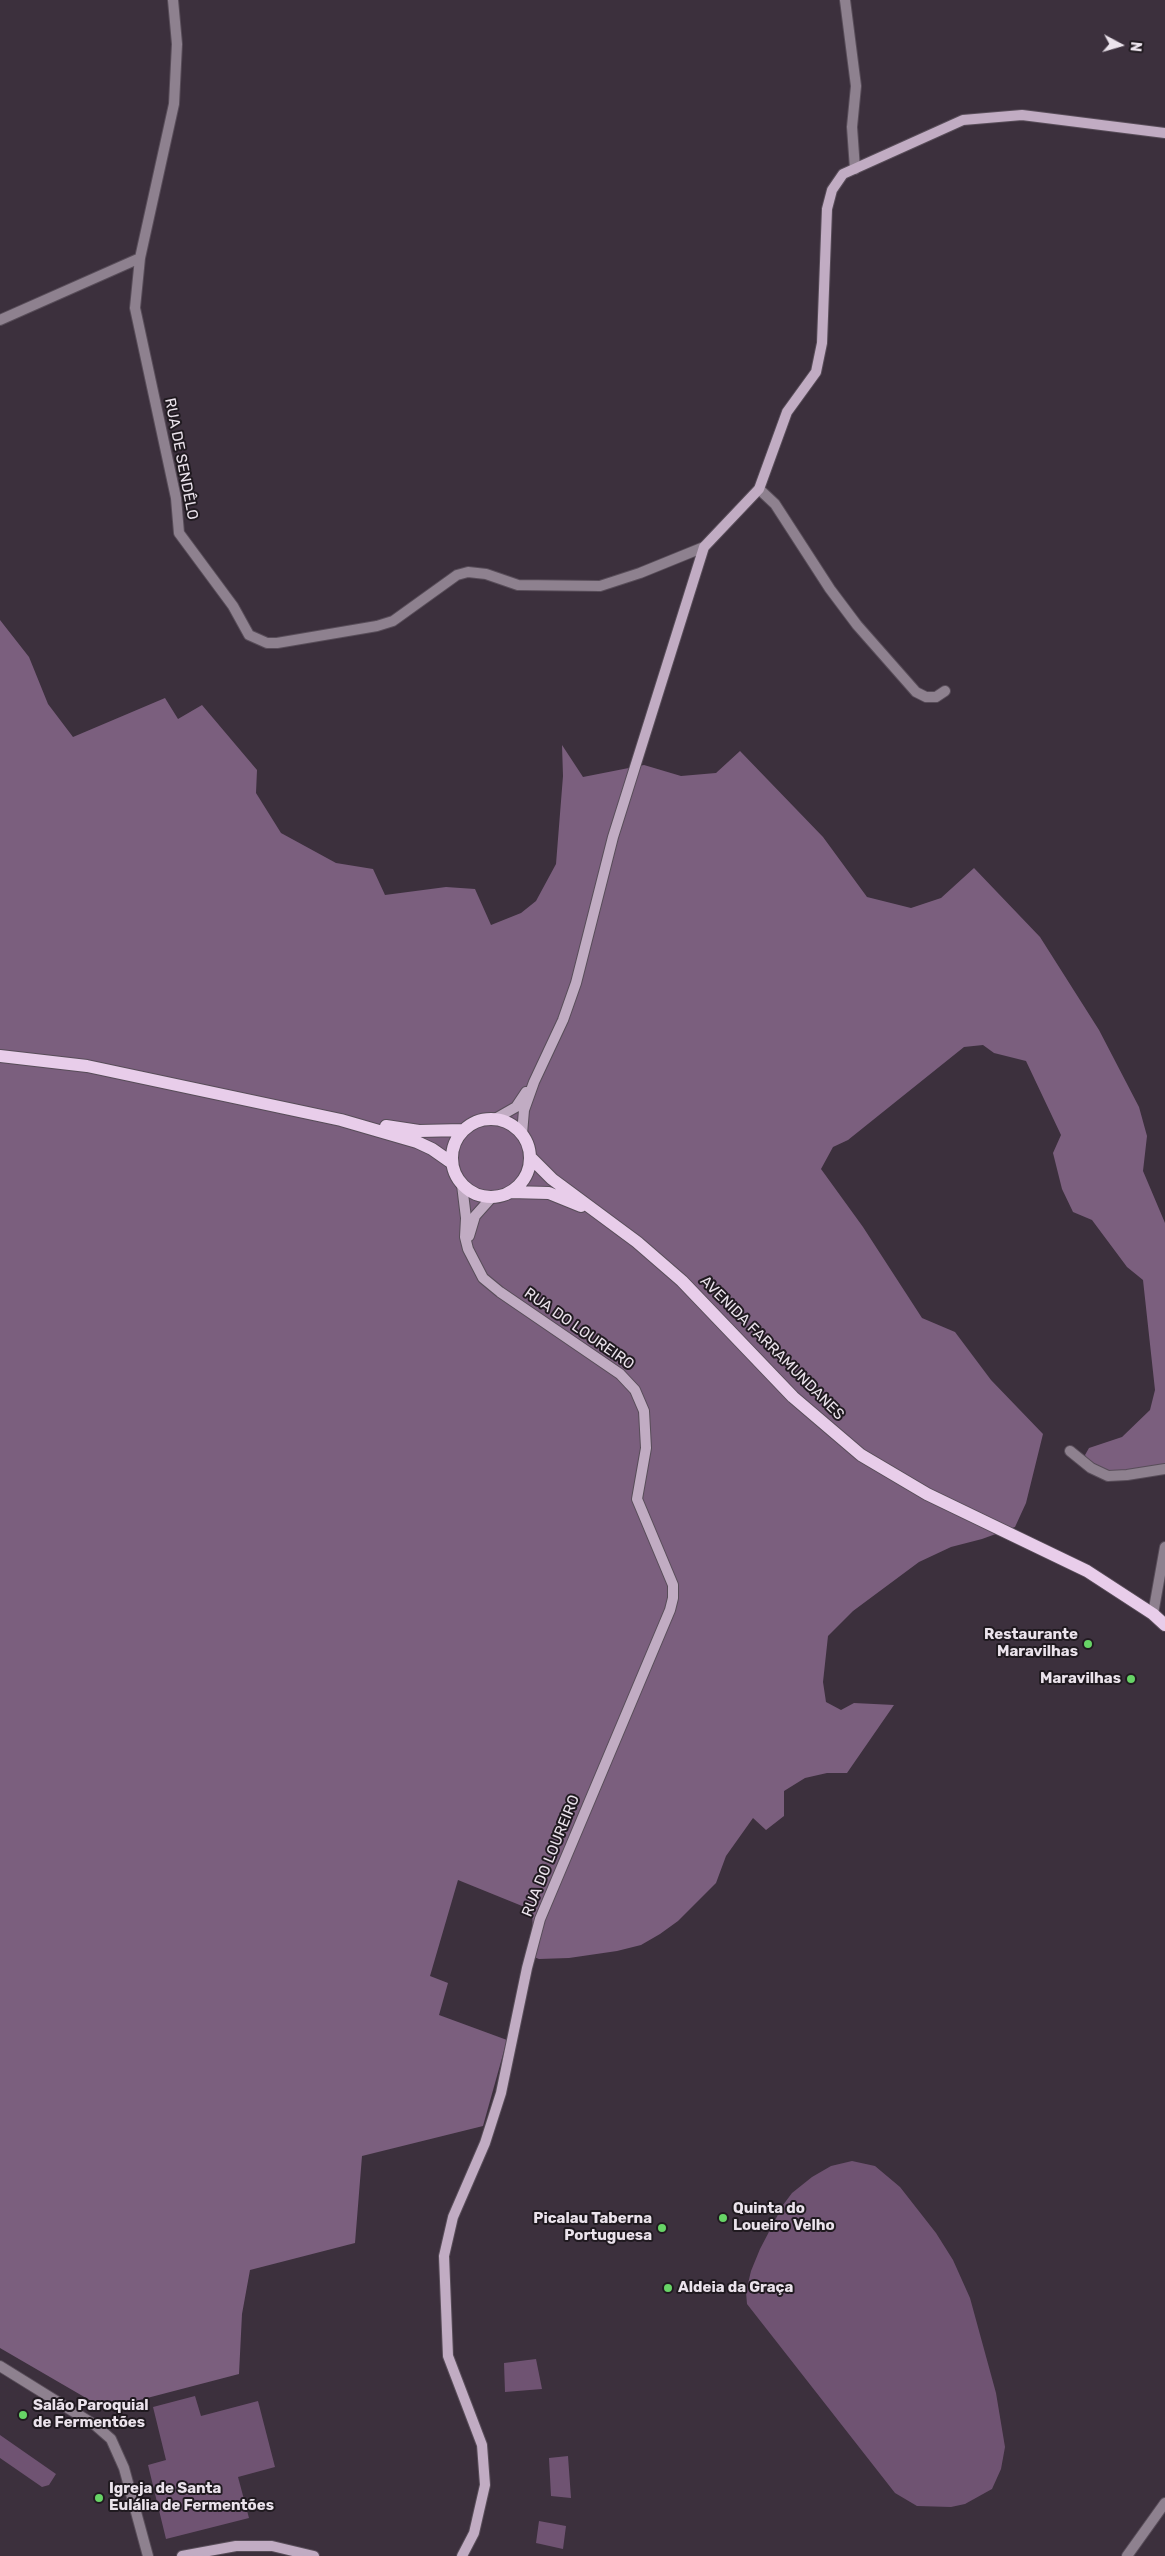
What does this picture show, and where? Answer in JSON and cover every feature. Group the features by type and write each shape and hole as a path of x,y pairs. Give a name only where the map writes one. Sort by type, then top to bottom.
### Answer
{"main road":[{"path":"0,1056 87,1066 341,1120 419,1131 463,1130"},
{"path":"510,1192 525,1178 530,1158 528,1145 522,1134 505,1121 483,1119 463,1130 456,1140 452,1163 455,1175 462,1185 476,1194 492,1197 510,1192 549,1193 599,1214"},
{"path":"341,1120 417,1142 432,1149 452,1163"},
{"path":"530,1158 552,1178 599,1214"},
{"name":"AVENIDA FARRAMUNDANES","path":"599,1214 682,1281 793,1397 861,1455 927,1494 1087,1571 1153,1614 1165,1625"}],"street":[{"name":"RUA DE SENDÊLO","path":"173,0 178,44 174,104 140,258 135,308 176,498 179,533 233,606 249,635 258,641 278,642 377,626 393,621 457,575 468,572 486,574 518,585 600,586 640,573 704,547"},
{"path":"845,0 856,86 852,128 855,169"},
{"path":"522,1134 524,1110 534,1082 561,1027 576,983 613,837 704,547 759,489 787,412 816,372 823,324 827,209 832,190 843,174 963,120 1022,115 1165,133"},
{"path":"0,320 140,258"},
{"path":"759,489 775,504 830,589 857,625 916,692 926,697 936,697 946,691"},
{"path":"495,1119 516,1107 534,1082"},
{"name":"RUA DO LOUREIRO","path":"462,1185 466,1218 465,1237 468,1249 483,1278 500,1292 620,1374 636,1390 644,1411 646,1448 637,1499 673,1585 673,1598 670,1610 540,1919 527,1968 501,2093 485,2143 453,2217 444,2256 448,2356 482,2445 485,2485 474,2533 462,2556"},
{"path":"468,1249 470,1231 475,1216 492,1197"},
{"path":"1070,1451 1091,1468 1108,1476 1165,1469"},
{"path":"1153,1614 1165,1547"},
{"path":"0,2366 95,2425 111,2439 124,2468 148,2556"},
{"path":"1126,2556 1165,2503"},
{"path":"182,2556 236,2546 272,2546 314,2556"}],"shaded area":[{"path":"0,620 29,657 48,704 73,737 165,698 178,719 202,705 257,770 256,793 281,833 336,863 373,869 385,895 446,887 475,889 491,925 521,913 536,901 556,864 563,776 562,745 583,777 644,765 681,776 716,773 740,751 823,837 867,897 911,908 941,898 974,868 1040,937 1099,1030 1139,1107 1147,1136 1143,1171 1165,1223 1165,1465 1108,1473 1089,1463 1085,1455 1089,1448 1122,1437 1150,1410 1155,1390 1143,1280 1127,1267 1092,1220 1073,1212 1062,1189 1053,1153 1061,1135 1026,1061 994,1053 983,1045 964,1047 848,1140 833,1147 821,1169 863,1227 922,1318 955,1332 991,1380 1043,1434 1026,1503 1015,1527 982,1539 951,1547 919,1562 853,1611 828,1636 823,1682 826,1702 841,1710 854,1703 894,1705 847,1773 827,1773 805,1778 784,1791 784,1816 766,1830 753,1818 726,1856 716,1883 678,1921 660,1934 641,1945 617,1951 569,1958 539,1959 534,1957 532,1910 458,1880 430,1976 448,1983 439,2015 507,2040 483,2126 362,2156 355,2243 250,2270 242,2314 239,2374 105,2409 0,2348"},
{"path":"852,2161 875,2166 900,2187 936,2233 953,2260 970,2298 996,2393 1005,2447 1001,2469 992,2489 965,2504 951,2507 917,2506 895,2493 747,2304 746,2292 751,2271 783,2205 792,2193 812,2177 831,2166"},
{"path":"536,2359 542,2389 505,2392 504,2363"},
{"path":"195,2396 201,2416 258,2401 275,2467 238,2477 249,2518 166,2539 148,2465 166,2460 153,2407"},
{"path":"0,2435 56,2474 49,2485 42,2487 0,2458"},
{"path":"568,2456 571,2498 551,2496 549,2458"},
{"path":"539,2521 566,2526 563,2549 536,2543"}],"place":[{"name":"Restaurante Maravilhas","path":"1088,1644"},
{"name":"Maravilhas","path":"1131,1679"},
{"name":"Quinta do Loueiro Velho","path":"723,2218"},
{"name":"Picalau Taberna Portuguesa","path":"662,2228"},
{"name":"Aldeia da Graça","path":"668,2288"},
{"name":"Salão Paroquial de Fermentões","path":"23,2415"},
{"name":"Igreja de Santa Eulália de Fermentões","path":"99,2498"}]}
